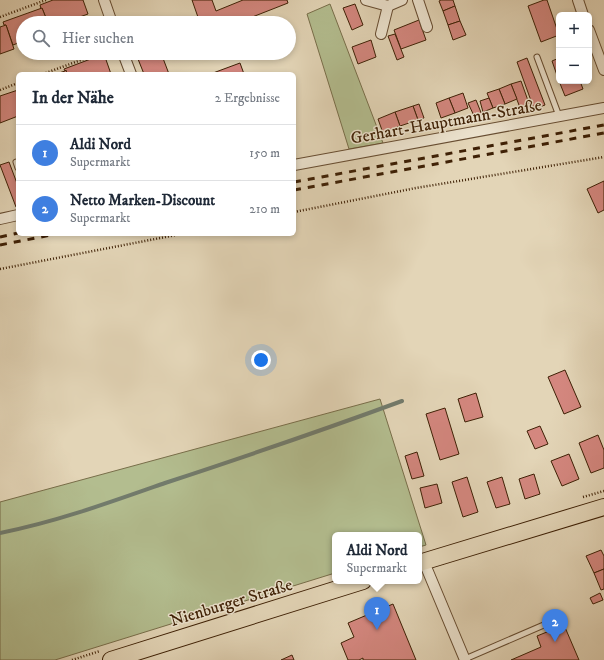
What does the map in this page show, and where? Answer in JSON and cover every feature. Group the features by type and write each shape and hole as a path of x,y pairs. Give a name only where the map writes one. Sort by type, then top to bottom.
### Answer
{"main road":[{"path":"422,563 604,507"},
{"name":"Nienburger Straße","path":"111,660 353,584"}],"street":[{"path":"104,0 110,16"},
{"path":"366,0 388,6 402,0"},
{"path":"418,0 427,27"},
{"path":"578,0 582,12"},
{"path":"381,34 388,6"},
{"path":"592,38 604,70"},
{"path":"126,60 130,72"},
{"name":"Gerhart-Hauptmann-Straße","path":"296,165 604,108"},
{"path":"0,218 16,216"},
{"path":"422,563 465,660"}],"lane":[{"path":"537,57 559,116"},
{"path":"465,660 553,621"}],"path":[{"path":"0,17 46,0"},
{"path":"48,72 81,60"},
{"path":"0,90 16,84"},
{"path":"296,212 416,188 604,157"},
{"path":"0,269 171,236"}],"green space":[{"path":"330,4 383,143 349,149 307,14"},
{"path":"380,399 422,532 332,532 332,574 55,660 0,660 0,502"},
{"path":"422,532 426,545 422,546"}],"building":[{"path":"53,0 83,0 88,14 82,16 45,16 40,5"},
{"path":"192,0 212,0 216,11 243,0 287,0 288,3 255,16 198,16"},
{"path":"453,0 455,6 443,11 439,1"},
{"path":"547,0 556,26 556,36 541,42 528,6"},
{"path":"355,4 363,25 352,30 343,8"},
{"path":"455,6 460,21 448,25 443,11"},
{"path":"42,8 45,16 20,16"},
{"path":"16,17 16,44 13,45 6,25 4,25 3,22"},
{"path":"419,20 426,40 401,49 394,30"},
{"path":"460,21 466,35 453,40 448,25"},
{"path":"6,25 14,49 0,54 0,27"},
{"path":"395,34 404,57 397,60 388,36"},
{"path":"371,40 376,57 358,64 352,47"},
{"path":"527,58 545,105 534,109 517,62"},
{"path":"556,59 556,72 552,61"},
{"path":"88,60 106,60 110,72 66,72 64,69"},
{"path":"138,60 164,60 168,72 143,72"},
{"path":"240,63 243,72 216,72"},
{"path":"521,81 531,109 522,113 511,84"},
{"path":"511,84 517,99 505,104 499,89"},
{"path":"560,84 581,84 583,89 565,96"},
{"path":"499,89 505,104 493,108 487,93"},
{"path":"16,91 16,117 0,123 0,96"},
{"path":"463,93 468,108 455,113 449,98"},
{"path":"449,98 455,113 441,118 436,103"},
{"path":"489,98 493,108 483,112 480,101"},
{"path":"476,100 482,115 475,118 468,103"},
{"path":"419,104 424,118 418,120 413,106"},
{"path":"413,106 418,120 400,126 395,112"},
{"path":"395,112 400,126 383,133 378,119"},
{"path":"9,162 16,181 16,207 0,165"},
{"path":"604,181 604,210 598,213 587,189"},
{"path":"565,370 581,407 564,414 548,377"},
{"path":"476,393 483,417 465,422 458,399"},
{"path":"445,408 459,454 440,460 426,414"},
{"path":"540,426 548,444 535,449 527,431"},
{"path":"598,435 604,450 604,468 591,473 579,443"},
{"path":"417,452 424,476 412,479 405,456"},
{"path":"569,454 579,479 562,486 551,461"},
{"path":"534,474 540,494 525,499 519,479"},
{"path":"467,477 478,512 463,517 452,482"},
{"path":"502,477 510,504 496,508 487,482"},
{"path":"437,484 442,503 425,508 420,488"},
{"path":"601,550 604,556 604,569 594,573 586,556"},
{"path":"604,569 604,589 601,590 594,573"},
{"path":"600,593 603,600 593,604 590,598"},
{"path":"393,604 416,660 363,660 363,658 359,660 348,660 341,643 354,637 348,623"},
{"path":"564,625 579,660 511,660 541,647 537,636"},
{"path":"292,655 294,660 281,660"}],"waterway":[{"path":"0,533 42,523 104,504 402,401"}],"railway":[{"path":"296,182 604,125"},
{"path":"296,190 604,133"},
{"path":"0,237 16,233"},
{"path":"0,245 46,236"}],"place":[{"name":"Aldi Nord","path":"377,630"},
{"name":"Netto Marken-Discount","path":"555,642"}]}
